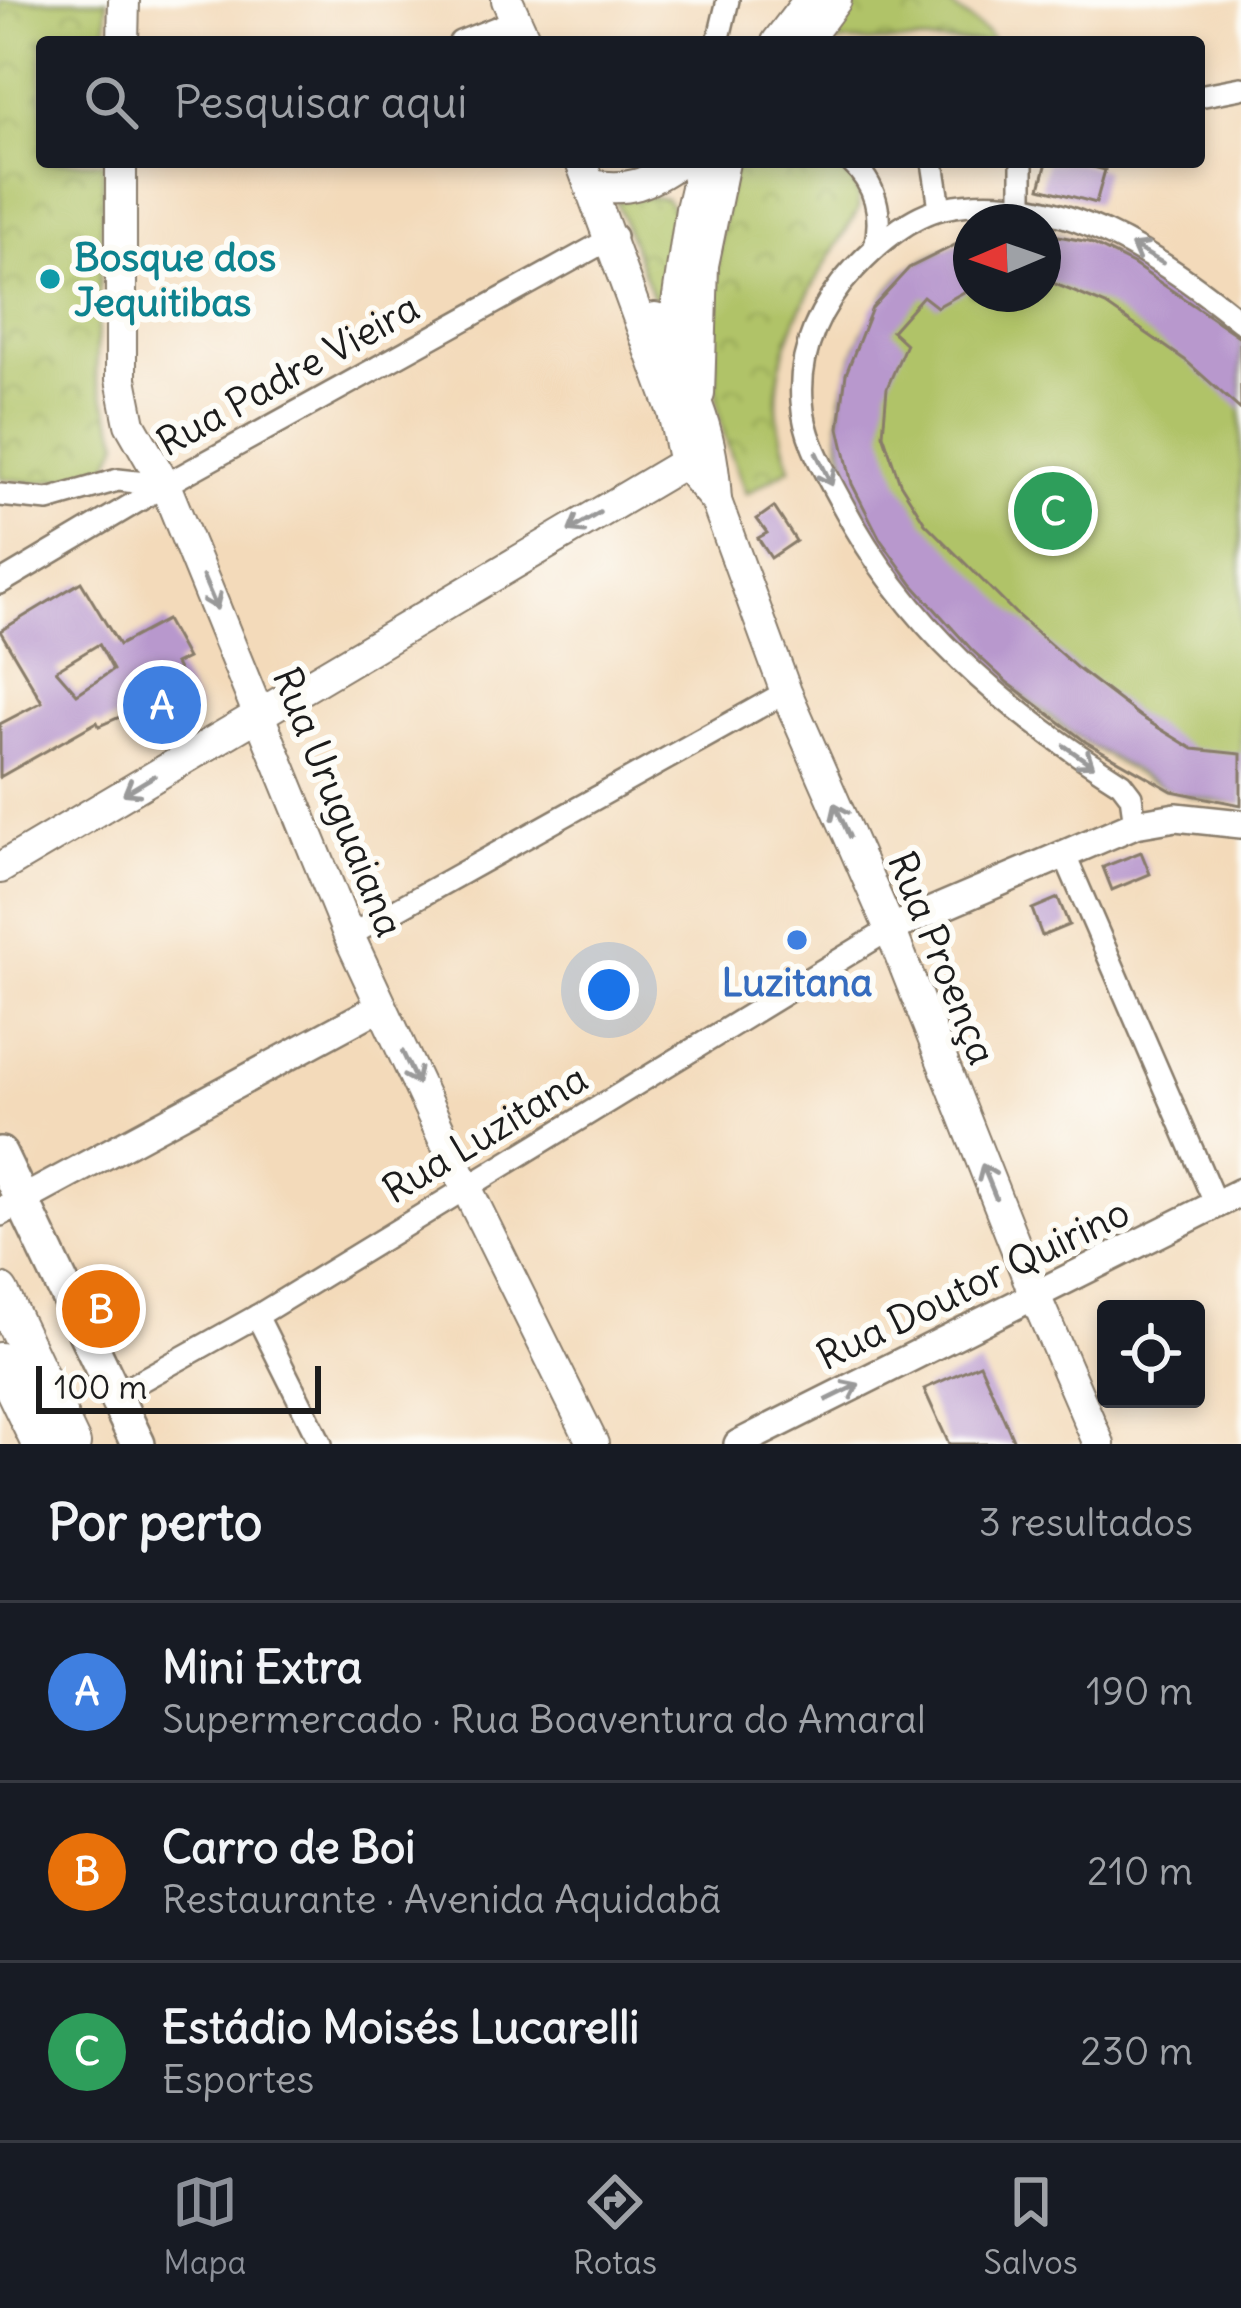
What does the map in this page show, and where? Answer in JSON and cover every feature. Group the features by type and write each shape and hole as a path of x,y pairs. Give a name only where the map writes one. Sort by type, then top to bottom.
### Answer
{"highway":[{"path":"0,1292 72,1444"},
{"path":"0,1361 40,1444"}],"main road":[{"path":"123,36 124,0"},
{"path":"802,14 836,0"},
{"name":"Rua Uruguaiana","path":"121,168 121,380 130,424 165,485 381,1006 593,1444"},
{"path":"670,349 701,168"},
{"path":"686,406 703,266 723,168"},
{"path":"586,174 622,190 656,171 690,212"},
{"name":"Rua Proença","path":"586,174 714,461 716,501 786,692 890,929 1099,1444"},
{"name":"Rua Proença","path":"609,233 670,349 669,388 686,406 684,463 716,501"},
{"path":"0,868 684,463"},
{"path":"0,1154 10,1207 138,1444"}],"street":[{"path":"719,36 728,0"},
{"path":"476,36 516,21"},
{"path":"1205,95 1241,88"},
{"path":"856,168 873,189 879,213 874,247"},
{"path":"934,168 940,208"},
{"path":"1022,168 1022,204"},
{"path":"953,208 940,208 874,247 841,283 818,318 805,356 801,400 808,431 820,464 881,573 907,608 1020,715 1121,783 1131,796 1135,824"},
{"path":"1061,218 1138,247 1241,322"},
{"name":"Rua Padre Vieira","path":"0,583 609,233"},
{"path":"0,495 48,500 118,480 165,485"},
{"path":"350,936 786,692"},
{"path":"890,929 1135,824 1176,817 1241,824"},
{"path":"1065,856 1229,1198"},
{"name":"Rua Luzitana","path":"115,1395 257,1316 890,929"},
{"path":"10,1207 381,1006"},
{"name":"Rua Doutor Quirino","path":"738,1444 1229,1198"},
{"path":"257,1316 321,1444"}],"green space":[{"name":"Bosque dos Jequitibas","path":"0,0 107,0 106,36 36,36 36,168 104,168 96,377 120,441 105,471 37,483 0,478"},
{"path":"857,0 943,0 990,36 829,36"},
{"path":"735,168 836,168 857,190 858,210 804,302 785,351 777,412 790,468 746,494 721,423 715,367 716,291"},
{"path":"645,196 666,199 678,216 660,316 616,201"},
{"path":"1061,238 1150,270 1197,300 1241,338 1241,803 1177,792 1138,774 1046,716 966,646 928,605 865,516 846,470 839,426 844,385 877,306 906,271 953,247 953,312 1061,312"}],"building":[{"path":"1045,168 1105,170 1096,203 1040,188"},
{"path":"1061,237 1089,242 1133,264 1240,337 1241,410 1185,360 1106,305 1061,286"},
{"path":"953,246 953,298 937,307 923,296 892,331 906,344 887,388 883,434 900,483 925,523 1077,668 1193,749 1241,754 1241,805 1172,791 1086,742 972,650 913,585 880,539 852,484 839,428 846,374 872,308 909,268"},
{"path":"774,507 796,541 771,558 758,538 767,533 757,519"},
{"path":"81,582 119,645 166,620 187,658 175,664 199,709 145,738 131,712 99,726 97,722 0,777 0,724 42,702 0,631","holes":["99,644 113,670 77,694 56,670"]},
{"path":"1141,852 1150,874 1112,890 1103,867"},
{"path":"1058,898 1069,925 1042,936 1032,909"},
{"path":"980,1364 1015,1444 949,1444 924,1389"}],"place":[{"name":"Bosque dos Jequitibas","path":"50,279"},
{"name":"Estádio Moisés Lucarelli","path":"1053,511"},
{"name":"Mini Extra","path":"162,705"},
{"name":"Luzitana","path":"797,940"},
{"name":"Carro de Boi","path":"101,1309"}]}
